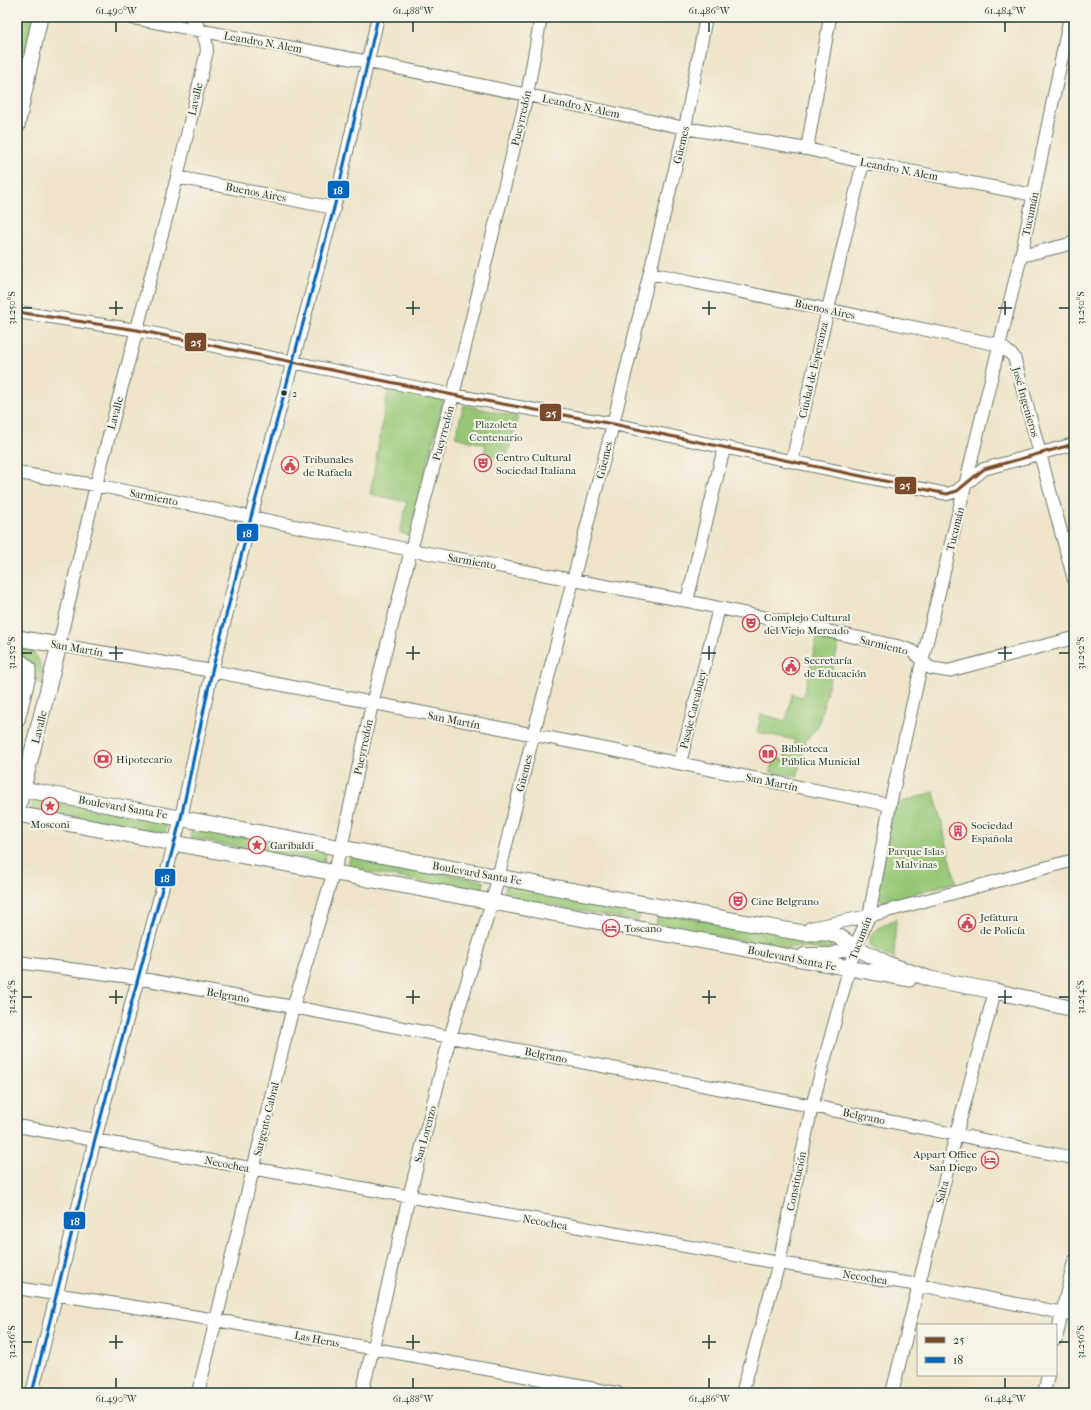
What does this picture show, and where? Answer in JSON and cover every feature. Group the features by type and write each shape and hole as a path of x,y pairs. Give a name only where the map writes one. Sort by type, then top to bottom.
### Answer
{"main road":[{"path":"17,126 20,93 40,17"},
{"name":"San Martín","path":"17,638 59,646"},
{"name":"Lavalle","path":"17,813 20,788 59,646"},
{"name":"Lavalle","path":"17,720 28,676 22,664"},
{"name":"Boulevard Santa Fe","path":"20,788 650,905 789,930 826,933 838,936 855,948 888,964 930,979 995,991 1074,1009"},
{"name":"Boulevard Santa Fe","path":"17,813 333,871 849,969 909,979 930,979"},
{"path":"644,930 650,905"}],"street":[{"name":"Leandro N. Alem","path":"128,17 369,62 685,128 807,149 863,162 1034,195"},
{"name":"Lavalle","path":"59,646 96,486 177,177 207,50 207,42 202,31 191,17"},
{"path":"32,1393 95,1139 181,818 212,671 292,361 334,208 369,62 378,17"},
{"name":"Pueyrredón","path":"341,848 372,704 411,550 454,395 527,95 541,17"},
{"name":"Güemes","path":"498,877 614,424 685,128 706,17"},
{"path":"807,149 830,17"},
{"name":"Tucumán","path":"849,969 855,948 869,916 890,805 922,662 1021,256 1071,22"},
{"name":"Ciudad de Esperanza","path":"792,461 863,162"},
{"name":"Buenos Aires","path":"177,177 334,208"},
{"path":"1021,256 1074,243"},
{"name":"Buenos Aires","path":"650,273 1000,345"},
{"path":"17,312 137,330 454,395 614,424 947,494 957,491 984,469 1040,452 1074,444"},
{"name":"José Ingenieros","path":"1000,345 1014,357 1074,580"},
{"path":"687,601 724,448"},
{"name":"Sarmiento","path":"17,473 96,486 411,550 687,601 897,646 912,651 930,668 948,671 1074,638"},
{"name":"Pasaje Carcabuey","path":"680,763 719,608"},
{"name":"San Martín","path":"59,646 212,671 533,736 680,763 890,805"},
{"name":"Sargento Cabral","path":"198,1393 294,1007 341,848"},
{"path":"789,930 830,925 869,916 1074,860"},
{"name":"San Lorenzo","path":"362,1393 409,1197 450,1037 492,902 498,877"},
{"path":"761,952 818,955 831,954 855,948"},
{"name":"Belgrano","path":"17,962 138,978 812,1106 1074,1158"},
{"name":"Constitución","path":"742,1393 779,1263 812,1106 849,969"},
{"name":"Salta","path":"892,1393 956,1135 995,991"},
{"name":"Necochea","path":"17,1126 779,1263 919,1285 1074,1315"},
{"path":"1057,1335 1074,1261"},
{"name":"Las Heras","path":"17,1288 216,1320 617,1393"},
{"path":"1044,1393 1048,1376"}],"green space":[{"path":"22,17 36,17 21,84 17,83 17,39"},
{"path":"388,389 444,400 409,535 400,533 407,502 370,494"},
{"name":"Plazoleta Centenario","path":"464,405 518,417 506,460 484,454 486,445 455,437"},
{"path":"817,638 839,643 818,726 805,742 797,777 770,772 773,758 784,760 786,748 793,750 795,740 757,732 761,714 786,721 792,694 803,697"},
{"path":"17,646 30,651 38,659 41,670 40,684 17,654"},
{"name":"Parque Islas Malvinas","path":"934,792 956,882 883,902 877,896 892,805"},
{"path":"33,797 167,822 165,834 31,809"},
{"path":"192,827 326,852 324,864 190,838"},
{"path":"350,856 484,881 482,893 348,868"},
{"path":"506,884 640,910 638,922 504,896"},
{"path":"658,913 831,941 832,947 829,950 791,947 783,949 656,925"},
{"path":"896,919 894,959 874,949 870,944 870,939 872,935 881,927"}],"transit line":[{"name":"18","path":"32,1393 95,1139 181,818 212,671 251,517 334,208 378,17"},
{"name":"25","path":"17,312 137,330 453,395 613,424 947,494 957,491 984,469 1074,444"}],"place":[{"name":"2","path":"284,393"},
{"name":"Centro Cultural Sociedad Italiana","path":"483,463"},
{"name":"Tribunales de Rafaela","path":"290,465"},
{"name":"Complejo Cultural del Viejo Mercado","path":"751,623"},
{"name":"Secretaría de Educación","path":"791,666"},
{"name":"Biblioteca Pública Municial","path":"768,754"},
{"name":"Hipotecario","path":"103,759"},
{"name":"Mosconi","path":"50,806"},
{"name":"Sociedad Española","path":"958,831"},
{"name":"Garibaldi","path":"257,845"},
{"name":"Cine Belgrano","path":"738,901"},
{"name":"Jefatura de Policía","path":"967,923"},
{"name":"Toscano","path":"611,928"},
{"name":"Appart Office San Diego","path":"990,1160"}]}
